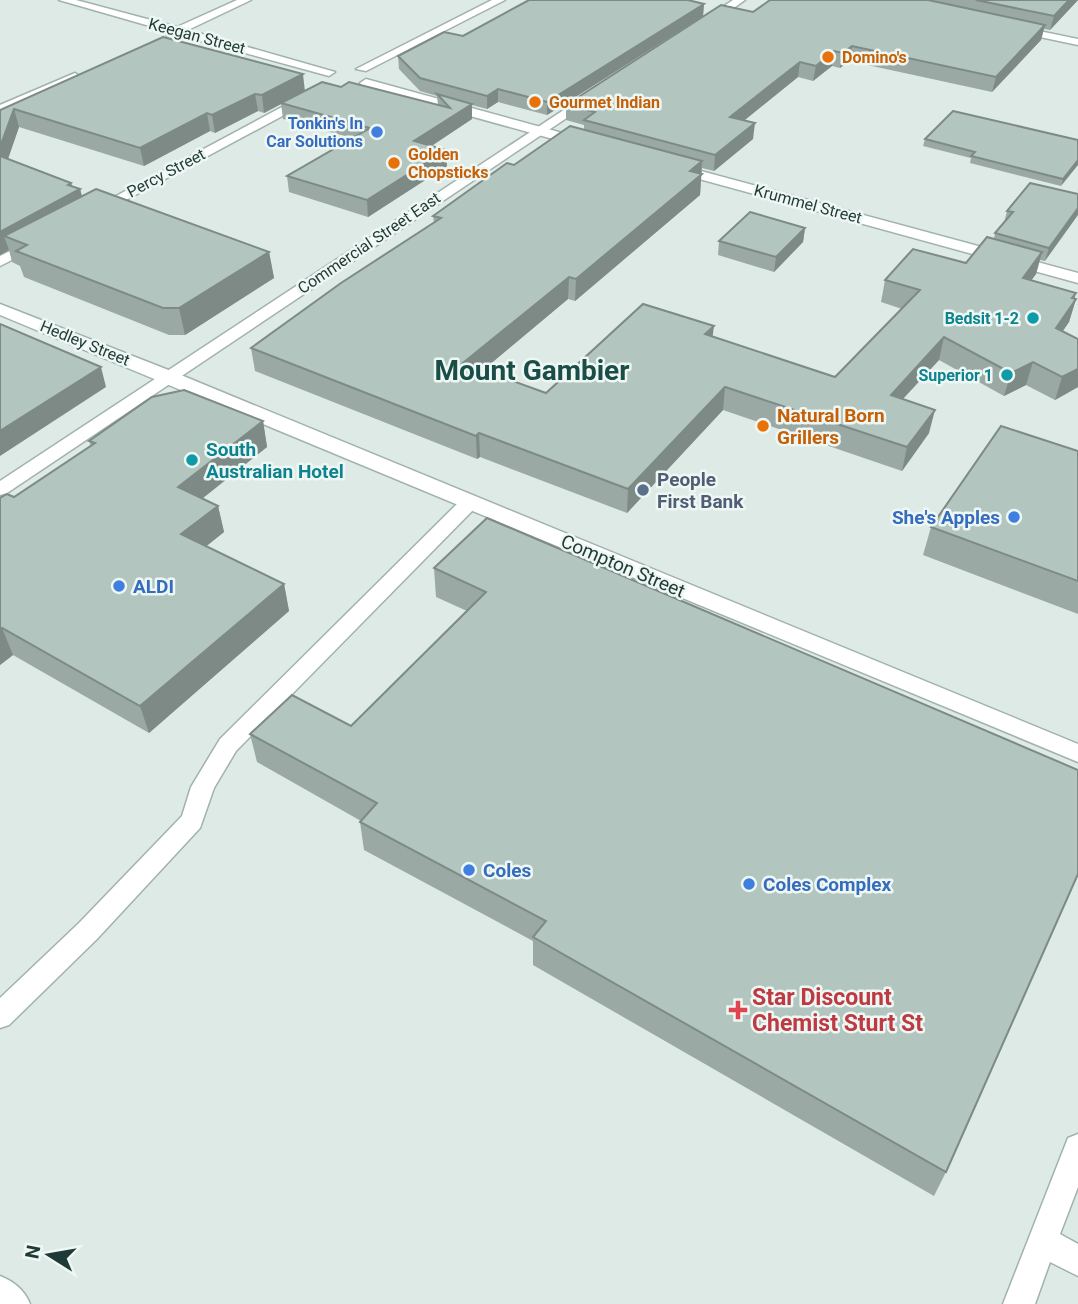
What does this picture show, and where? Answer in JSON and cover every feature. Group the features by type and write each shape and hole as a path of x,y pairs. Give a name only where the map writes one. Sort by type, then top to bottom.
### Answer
{"street":[{"name":"Keegan Street","path":"64,0 333,77 362,69"},
{"path":"164,37 246,0"},
{"path":"362,69 500,0"},
{"path":"691,31 740,0"},
{"path":"1000,25 1078,42"},
{"path":"362,69 372,77 366,83"},
{"path":"0,110 88,71"},
{"name":"Percy Street","path":"86,216 333,77"},
{"path":"353,86 366,83 600,147"},
{"name":"Commercial Street East","path":"0,489 604,88"},
{"name":"Krummel Street","path":"663,164 1078,278"},
{"path":"0,262 49,236"},
{"name":"Hedley Street","path":"0,309 170,377"},
{"name":"Compton Street","path":"170,377 1078,753"},
{"path":"0,1016 88,931 192,821 203,787 228,745 470,502"},
{"path":"1019,1304 1078,1148"},
{"path":"1044,1242 1078,1261"},
{"path":"0,1292 14,1304"}],"building":[{"path":"529,0 688,0 704,4 547,102 498,89 487,96 420,78 398,56 444,32 463,36"},
{"path":"770,0 928,0 1045,25 996,77 852,46 843,53 834,51 816,66 800,62 730,117 755,123 715,155 584,120 595,112 566,105 721,5 753,12"},
{"path":"976,0 1069,0 1054,16"},
{"path":"163,37 303,74 262,95 255,94 212,115 207,113 140,148 14,109 0,147 0,110"},
{"path":"322,82 341,87 349,82 450,108 437,94 472,104 414,141 446,150 367,200 287,176 370,128 281,103"},
{"path":"953,111 1078,140 1078,160 1063,179 971,156 975,152 925,139"},
{"path":"570,126 702,161 690,171 702,174 576,279 569,277 463,363 546,393 643,304 714,326 705,334 835,377 920,290 885,280 913,249 966,263 987,237 1042,252 1023,278 1076,293 1072,298 1076,299 1056,328 1078,339 1078,369 1062,377 1033,362 1011,373 944,337 891,395 935,410 907,447 725,387 628,489 479,433 476,436 251,348 341,283 441,218 433,216 507,163 514,165"},
{"path":"0,156 71,183 68,185 80,189 0,232"},
{"path":"1030,183 1078,194 1078,208 1049,248 995,233 1013,212 1007,211"},
{"path":"96,189 269,252 179,308 163,308 16,251 27,245 4,236"},
{"path":"750,212 805,228 776,257 719,241"},
{"path":"0,324 101,367 0,431"},
{"name":"ALDI","path":"184,390 263,421 178,487 218,506 181,534 284,584 140,706 0,629 0,498 7,494 14,497 95,443 89,441 152,397"},
{"name":"She's Apples","path":"1001,426 1078,451 1078,581 931,527"},
{"name":"Coles Complex","path":"487,518 1078,770 1078,874 946,1172 533,937 546,921 360,822 377,803 250,734 292,695 351,726 486,592 434,568"}],"place":[{"name":"Domino's","path":"828,57"},
{"name":"Gourmet Indian","path":"535,102"},
{"name":"Tonkin's In Car Solutions","path":"377,132"},
{"name":"Golden Chopsticks","path":"394,163"},
{"name":"Bedsit 1-2","path":"1033,318"},
{"name":"Superior 1","path":"1007,375"},
{"name":"Natural Born Grillers","path":"763,426"},
{"name":"South Australian Hotel","path":"192,460"},
{"name":"People First Bank","path":"643,490"},
{"name":"She's Apples","path":"1014,517"},
{"name":"ALDI","path":"119,586"},
{"name":"Coles","path":"469,870"},
{"name":"Coles Complex","path":"749,884"},
{"name":"Star Discount Chemist Sturt St","path":"738,1010"}],"district":[{"name":"Mount Gambier","path":"532,370"}]}
